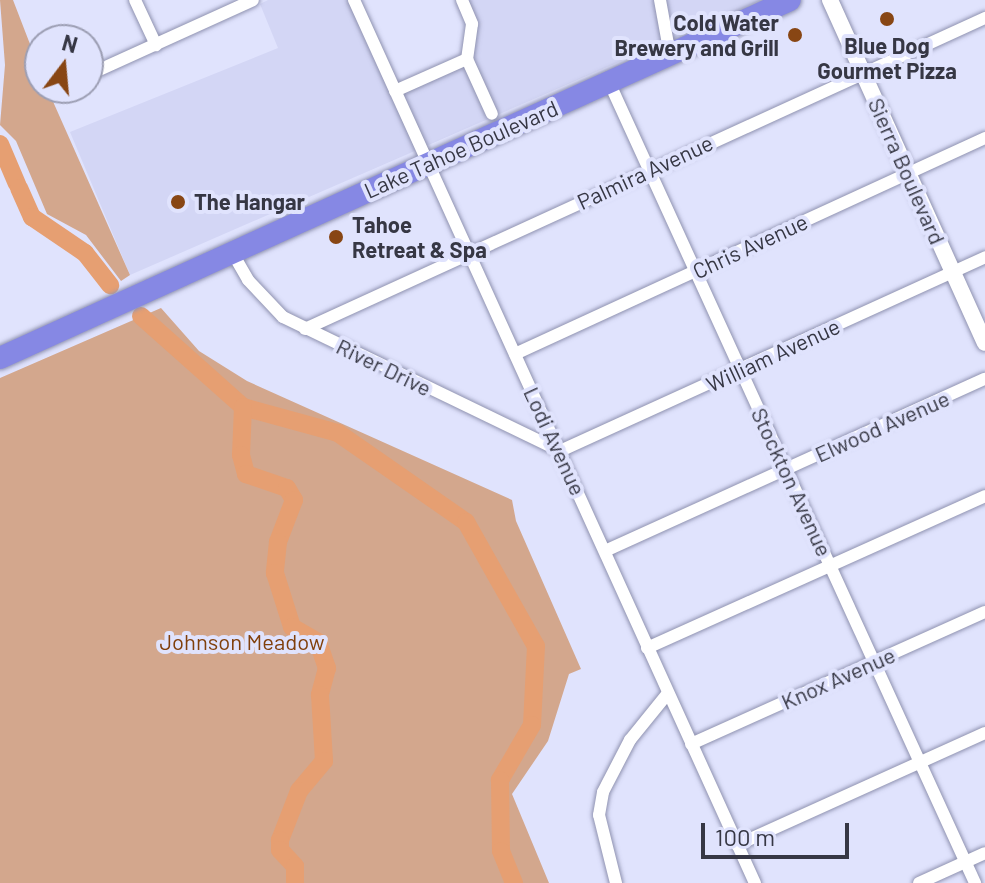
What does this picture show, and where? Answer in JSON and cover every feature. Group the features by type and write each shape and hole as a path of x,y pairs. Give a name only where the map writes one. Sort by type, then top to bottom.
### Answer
{"highway":[{"name":"Lake Tahoe Boulevard","path":"0,358 790,0"}],"street":[{"path":"135,0 156,45"},
{"path":"104,68 253,0"},
{"name":"Lodi Avenue","path":"354,0 755,883"},
{"path":"462,0 472,24 467,59 492,114"},
{"path":"660,0 670,55"},
{"name":"Sierra Boulevard","path":"830,0 985,343"},
{"name":"Palmira Avenue","path":"305,329 985,18"},
{"path":"395,91 467,59"},
{"name":"Stockton Avenue","path":"609,82 975,883"},
{"name":"Chris Avenue","path":"515,354 985,138"},
{"name":"River Drive","path":"232,252 265,301 305,329 560,451"},
{"name":"William Avenue","path":"560,451 985,257"},
{"name":"Elwood Avenue","path":"605,551 985,379"},
{"path":"647,648 985,496"},
{"name":"Knox Avenue","path":"691,744 985,612"},
{"path":"616,883 599,815 603,792 630,740 668,693"},
{"path":"737,845 985,733"},
{"path":"919,883 985,853"}],"shaded area":[{"path":"268,0 350,0 393,96 471,59 467,0 761,0 130,275 70,132 278,48 260,4"}],"green space":[{"path":"0,0 13,0 24,29 24,104 54,104 130,275 121,281 86,235 47,214 16,141 0,125 5,65"},
{"name":"Johnson Meadow","path":"161,308 199,351 247,381 512,500 516,521 581,669 569,674 548,741 512,794 549,883 0,883 0,378"}],"waterway":[{"path":"0,144 17,184"},
{"path":"19,188 32,217 85,253 110,285"},
{"path":"141,316 243,407 338,433 466,522 536,646 532,725 500,780 501,851 514,883"},
{"path":"243,407 241,455 246,474 287,488 294,500 278,542 275,573 292,627 318,642 327,668 320,695 324,761 299,791 280,840 280,850 295,866 295,883"}],"place":[{"name":"Blue Dog Gourmet Pizza","path":"887,19"},
{"name":"Cold Water Brewery and Grill","path":"795,35"},
{"name":"The Hangar","path":"178,202"},
{"name":"Tahoe Retreat & Spa","path":"336,237"}]}
